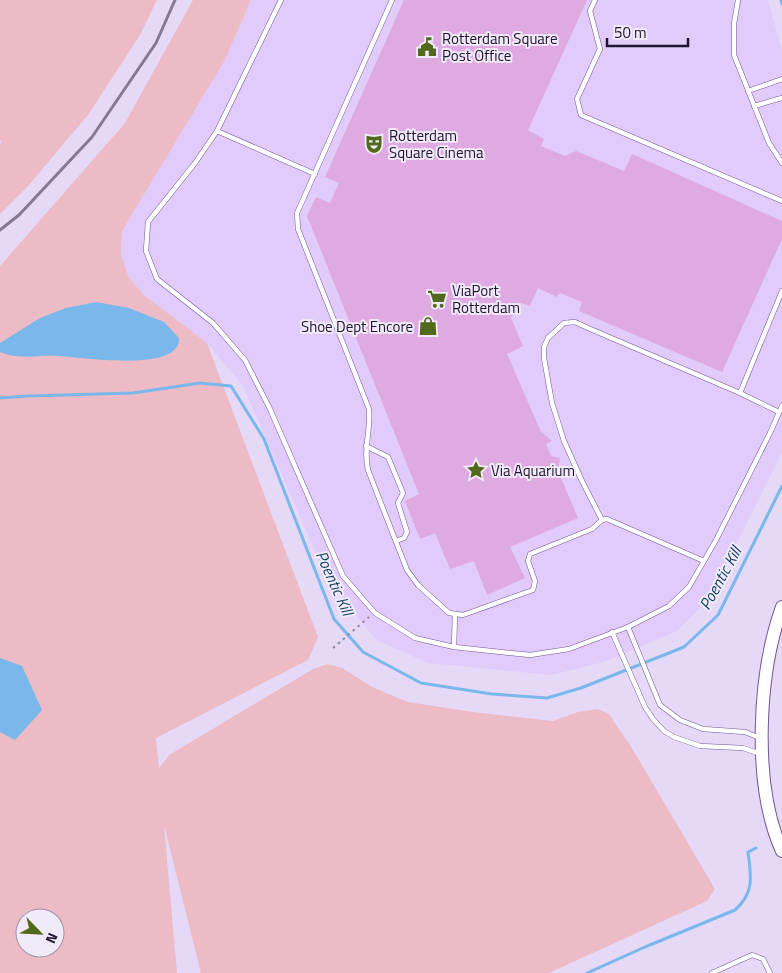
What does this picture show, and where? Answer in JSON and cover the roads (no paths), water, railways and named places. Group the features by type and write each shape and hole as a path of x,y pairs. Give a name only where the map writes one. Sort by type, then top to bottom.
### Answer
{"main road":[{"path":"782,607 776,625 765,683 761,738 765,789 777,840 782,851"}],"lane":[{"path":"280,0 217,131 148,222 146,251 157,279 213,323 245,360 270,409 343,576 375,613 415,638 454,647 530,655 569,649 628,626 669,606 689,587 704,561 782,406"},
{"path":"392,0 297,214 298,229 369,409 370,421 366,446 368,470 407,570 418,585 449,614 463,615 533,590 535,582 528,560 530,554 592,529 602,520 607,519 704,561"},
{"path":"595,0 590,12 600,49 578,99 581,115 782,200"},
{"path":"738,0 734,24 734,55 769,143 782,163"},
{"path":"748,91 782,79"},
{"path":"754,106 780,98"},
{"path":"217,131 315,174"},
{"path":"740,393 782,291"},
{"path":"602,520 564,441 552,403 544,358 544,347 548,338 564,323 575,322 780,412"},
{"path":"366,446 388,456 403,493 398,503 407,532 404,538 396,541"},
{"path":"454,614 454,647"},
{"path":"628,626 660,705 680,720 703,729 744,732 761,738"},
{"path":"612,632 645,707 653,720 664,731 674,737 700,746 743,748 763,754"},
{"path":"712,973 752,955 763,959 770,973"}],"water":[{"path":"96,302 129,308 164,322 179,338 178,345 170,353 157,358 122,361 56,356 21,357 0,352 0,343 40,318 66,308"},
{"path":"0,658 22,666 42,710 15,740 0,732"}],"waterway":[{"name":"Poentic Kill","path":"781,0 782,4"},
{"name":"Poentic Kill","path":"0,398 133,393 200,383 231,386 264,439 334,619 363,652 421,683 492,694 547,698 581,688 684,647 718,615 782,486"},
{"path":"587,973 735,910 746,897 749,890 748,852 756,848"}],"railway":[{"path":"0,230 19,215 92,137 156,43 175,0"}],"place":[{"name":"Rotterdam Square Post Office","path":"427,47"},
{"name":"Rotterdam Square Cinema","path":"374,144"},
{"name":"ViaPort Rotterdam","path":"437,299"},
{"name":"Shoe Dept Encore","path":"428,326"},
{"name":"Via Aquarium","path":"476,470"}]}
